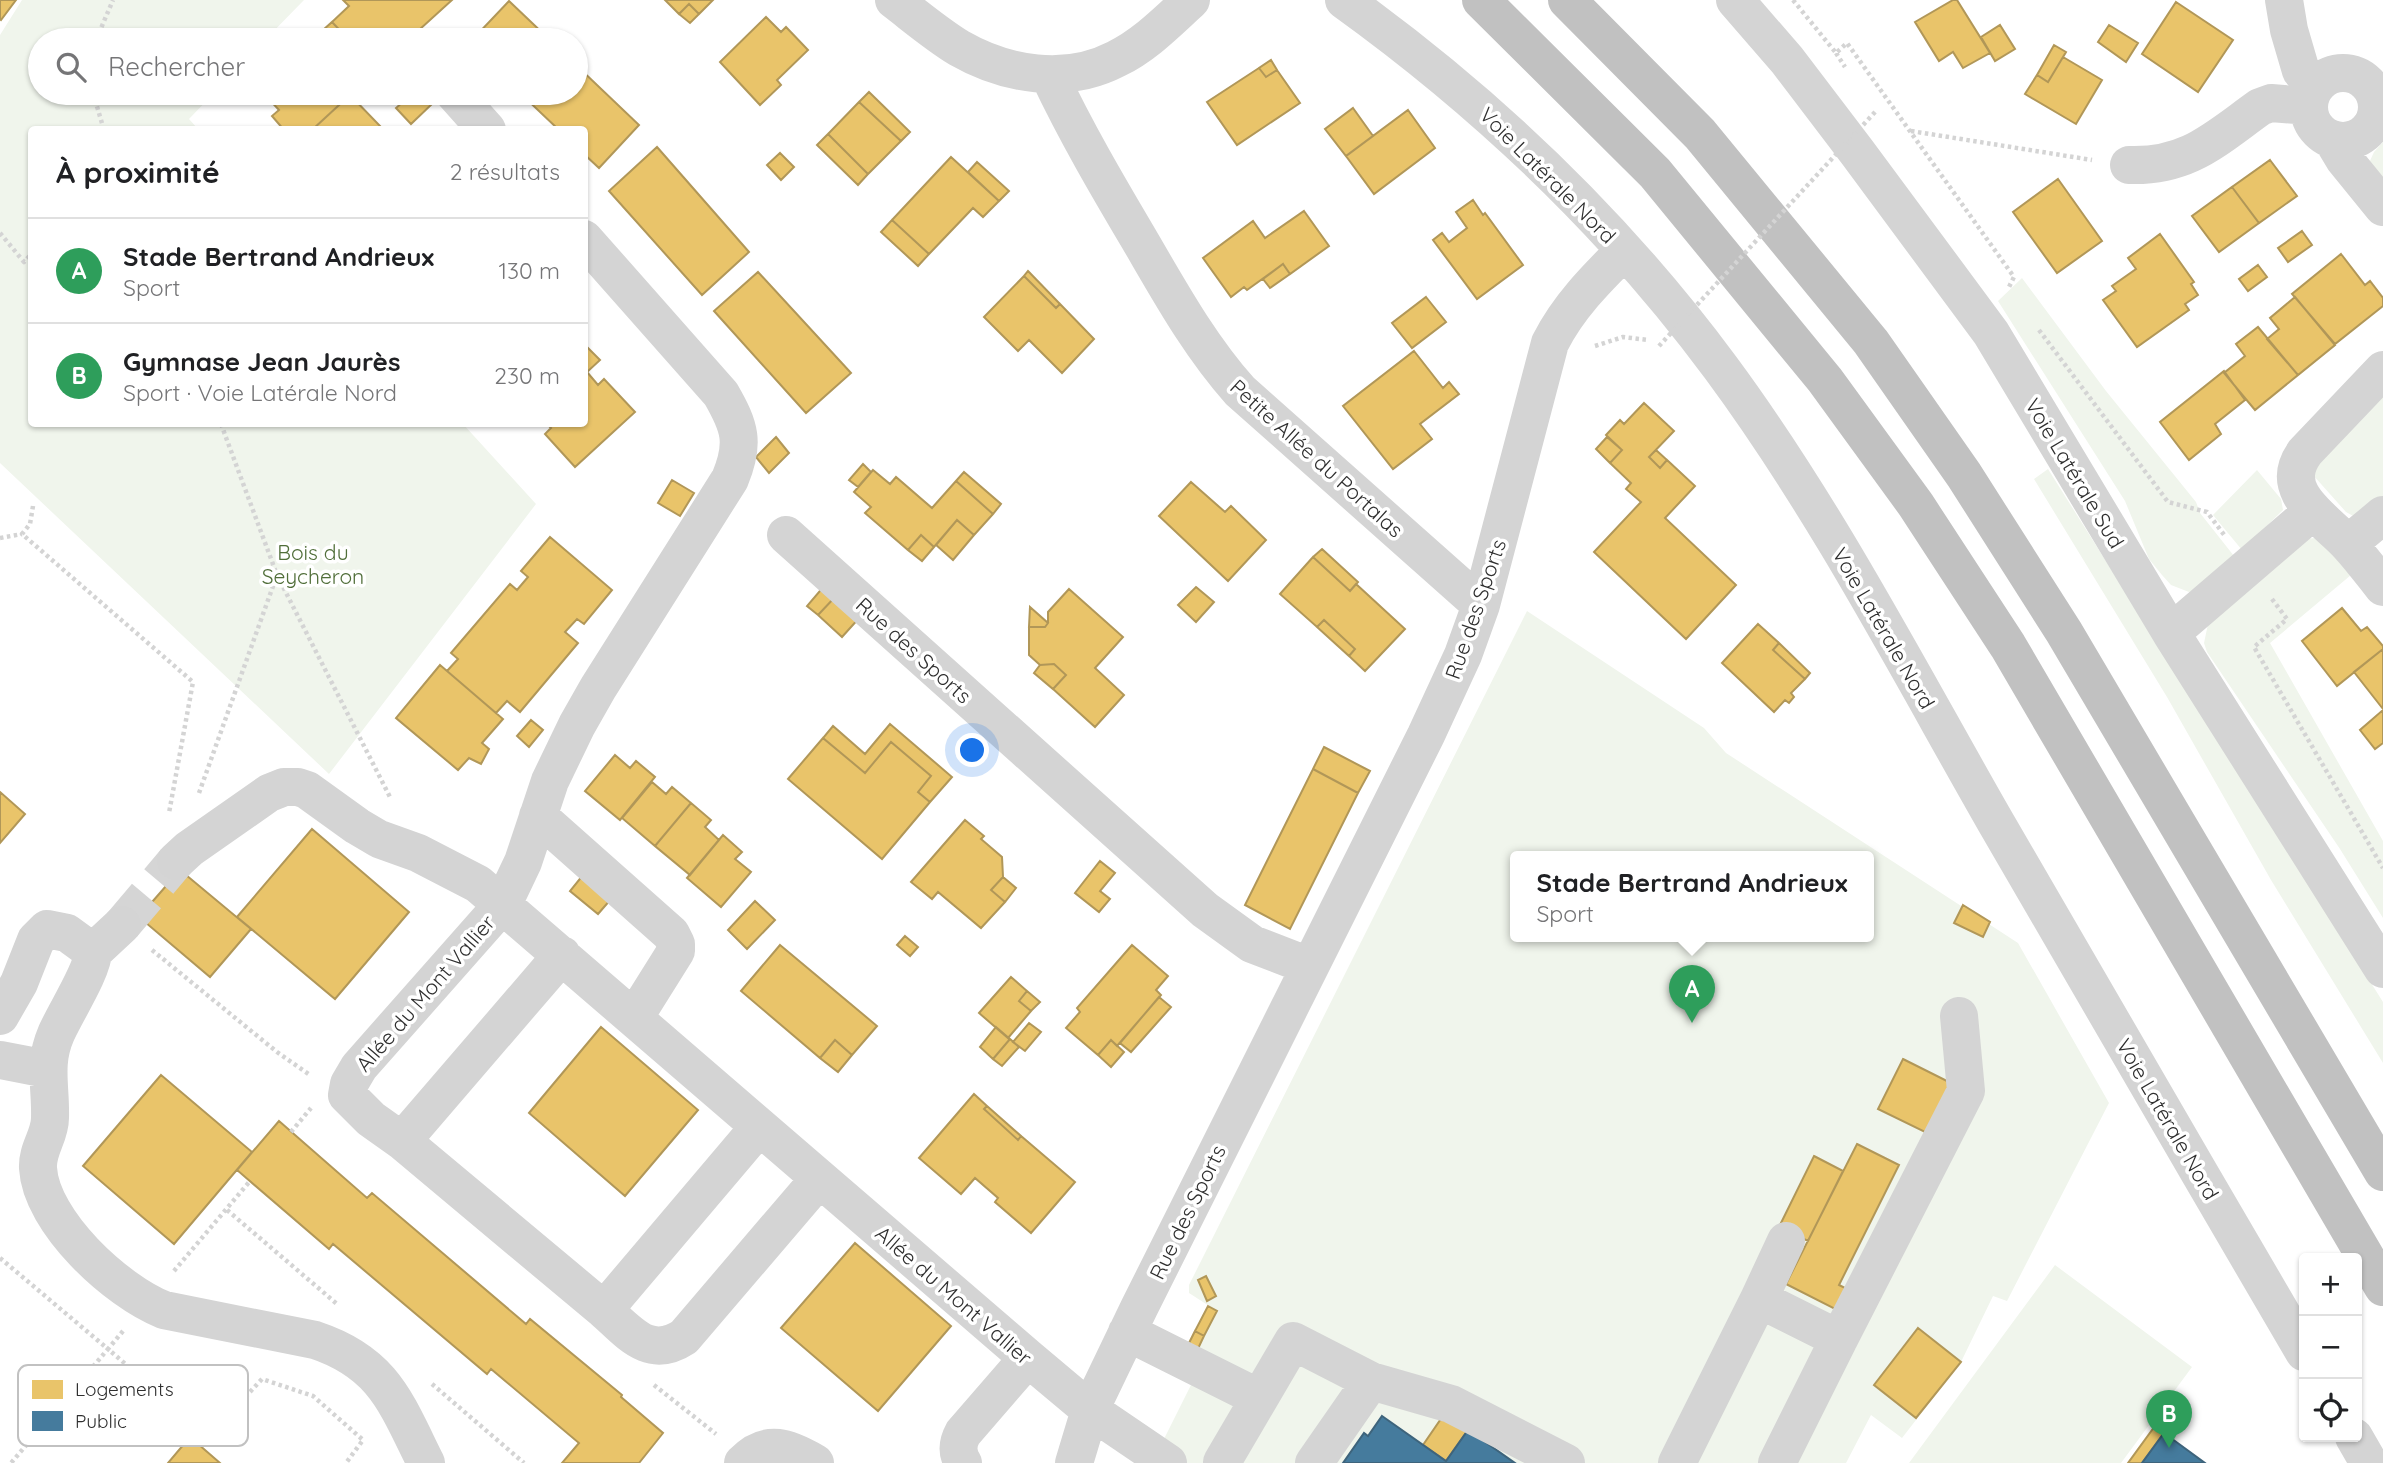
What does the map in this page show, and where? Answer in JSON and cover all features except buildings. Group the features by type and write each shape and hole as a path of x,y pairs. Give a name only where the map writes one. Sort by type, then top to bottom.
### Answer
{"highway":[{"path":"1480,0 1655,173 1825,380 1916,505 2008,646 2383,1287"},
{"path":"1567,0 1700,134 1871,342 1956,464 2064,632 2383,1172"}],"street":[{"path":"894,0 943,37 976,57 1019,71 1049,75 1077,74 1115,60 1141,44 1191,0"},
{"name":"Voie Latérale Nord","path":"1344,0 1420,56 1511,135 1573,195 1624,251 1720,367 1808,499 2299,1343"},
{"name":"Voie Latérale Sud","path":"1735,0 1787,60 1991,333 2171,633 2383,969"},
{"path":"2284,0 2289,30 2301,71 2314,95"},
{"path":"2339,73 2354,74 2379,92 2373,125 2361,136 2347,141 2332,139 2319,131 2311,119 2314,95 2324,78 2339,73"},
{"name":"Petite Allée du Portalas","path":"1049,75 1073,125 1182,313 1218,367 1240,391 1480,605"},
{"path":"2129,166 2168,163 2184,158 2197,152 2260,107 2314,95"},
{"path":"464,105 483,126"},
{"path":"2332,139 2344,159 2383,207"},
{"path":"503,904 523,862 561,755 582,716 730,479 739,458 740,441 734,416 721,394 588,244"},
{"name":"Rue des Sports","path":"1074,1463 1090,1410 1426,735 1463,655 1480,605 1550,343 1584,294 1624,251"},
{"path":"2383,370 2300,460 2295,481 2313,511 2348,544 2383,587"},
{"path":"2171,633 2313,511"},
{"path":"2348,544 2383,515"},
{"name":"Rue des Sports","path":"786,535 1205,910 1252,944 1309,966"},
{"name":"Allée du Mont Vallier","path":"189,842 269,793 284,787 298,787 320,797 357,826 379,839 418,853 478,884 1028,1358 1090,1410 1168,1463"},
{"path":"538,816 671,934 676,944 676,951 634,1018"},
{"name":"Allée du Mont Vallier","path":"503,904 359,1067 349,1084 347,1095 371,1119 402,1141 640,1341 658,1347 675,1343 684,1337 819,1179"},
{"path":"122,925 93,953 90,966 55,1035 47,1069 50,1131 38,1153 38,1167 47,1203 96,1263 136,1297 163,1310 315,1340 351,1355 379,1378 389,1391 426,1463"},
{"path":"0,1016 19,983 36,940 47,929 67,933 93,953"},
{"path":"402,1141 562,955"},
{"path":"1777,1463 1966,1091 1959,1016"},
{"path":"0,1060 47,1069"},
{"path":"604,1310 759,1127"},
{"path":"1677,1463 1786,1241"},
{"path":"1759,1299 1839,1339"},
{"path":"1128,1332 1259,1398"},
{"path":"1223,1463 1293,1341 1371,1381 1451,1404 1566,1463"},
{"path":"963,1463 959,1457 958,1445 963,1433 1028,1358"},
{"path":"1314,1463 1371,1381"},
{"path":"2357,1442 2369,1463"},
{"path":"743,1463 758,1450 771,1446 800,1454 815,1463"}],"path":[{"path":"101,28 113,0"},
{"path":"1793,0 1836,53 1847,43 2014,277 2007,289 2015,299"},
{"path":"96,105 102,126"},
{"path":"1585,355 1595,346 1623,337 1638,337 1659,346 1876,111"},
{"path":"1910,131 2129,166"},
{"path":"0,233 24,262 28,258"},
{"path":"2032,321 2168,502 2207,512 2287,619 2254,647 2383,867"},
{"path":"223,427 277,575 418,853"},
{"path":"0,538 22,534 30,524 33,506"},
{"path":"22,534 193,682 168,817 189,842"},
{"path":"189,842 277,575"},
{"path":"122,925 277,1052 328,1087 347,1095"},
{"path":"0,1258 108,1349 94,1365"},
{"path":"11,1463 25,1446"}],"green space":[{"name":"Bois du Seycheron","path":"22,0 304,0 277,28 28,28 28,105 202,105 189,119 195,126 28,126 28,427 466,427 536,504 329,774 0,463 0,35"},
{"path":"2383,142 2383,193 2369,163"},
{"path":"2022,278 2106,391 2196,502 2200,513 2234,556 2202,587 2189,592 2171,585 2149,559 2125,501 1998,301"},
{"path":"2383,380 2383,501 2355,517 2346,512 2313,475 2310,457"},
{"path":"2048,469 2383,1002 2383,1063 2271,880 2167,697 2034,479"},
{"path":"2257,470 2281,499 2283,510 2242,550 2213,515"},
{"path":"2315,538 2323,543 2351,575 2270,643 2383,841 2383,918 2340,849 2207,652 2204,643 2208,624 2306,539"},
{"path":"1527,611 1704,728 1726,753 2018,943 2109,1103 2007,1301 1993,1296 1961,1362 1902,1438 1871,1415 1846,1463 1152,1463 1193,1381 1184,1377 1217,1311 1189,1293 1189,1285"},
{"path":"2055,1265 2192,1367 2121,1463 1909,1463"}],"tunnel":[{"path":"122,925 176,861"}],"place":[{"name":"Stade Bertrand Andrieux","path":"1692,1023"},
{"name":"Gymnase Jean Jaurès","path":"2169,1448"}]}
